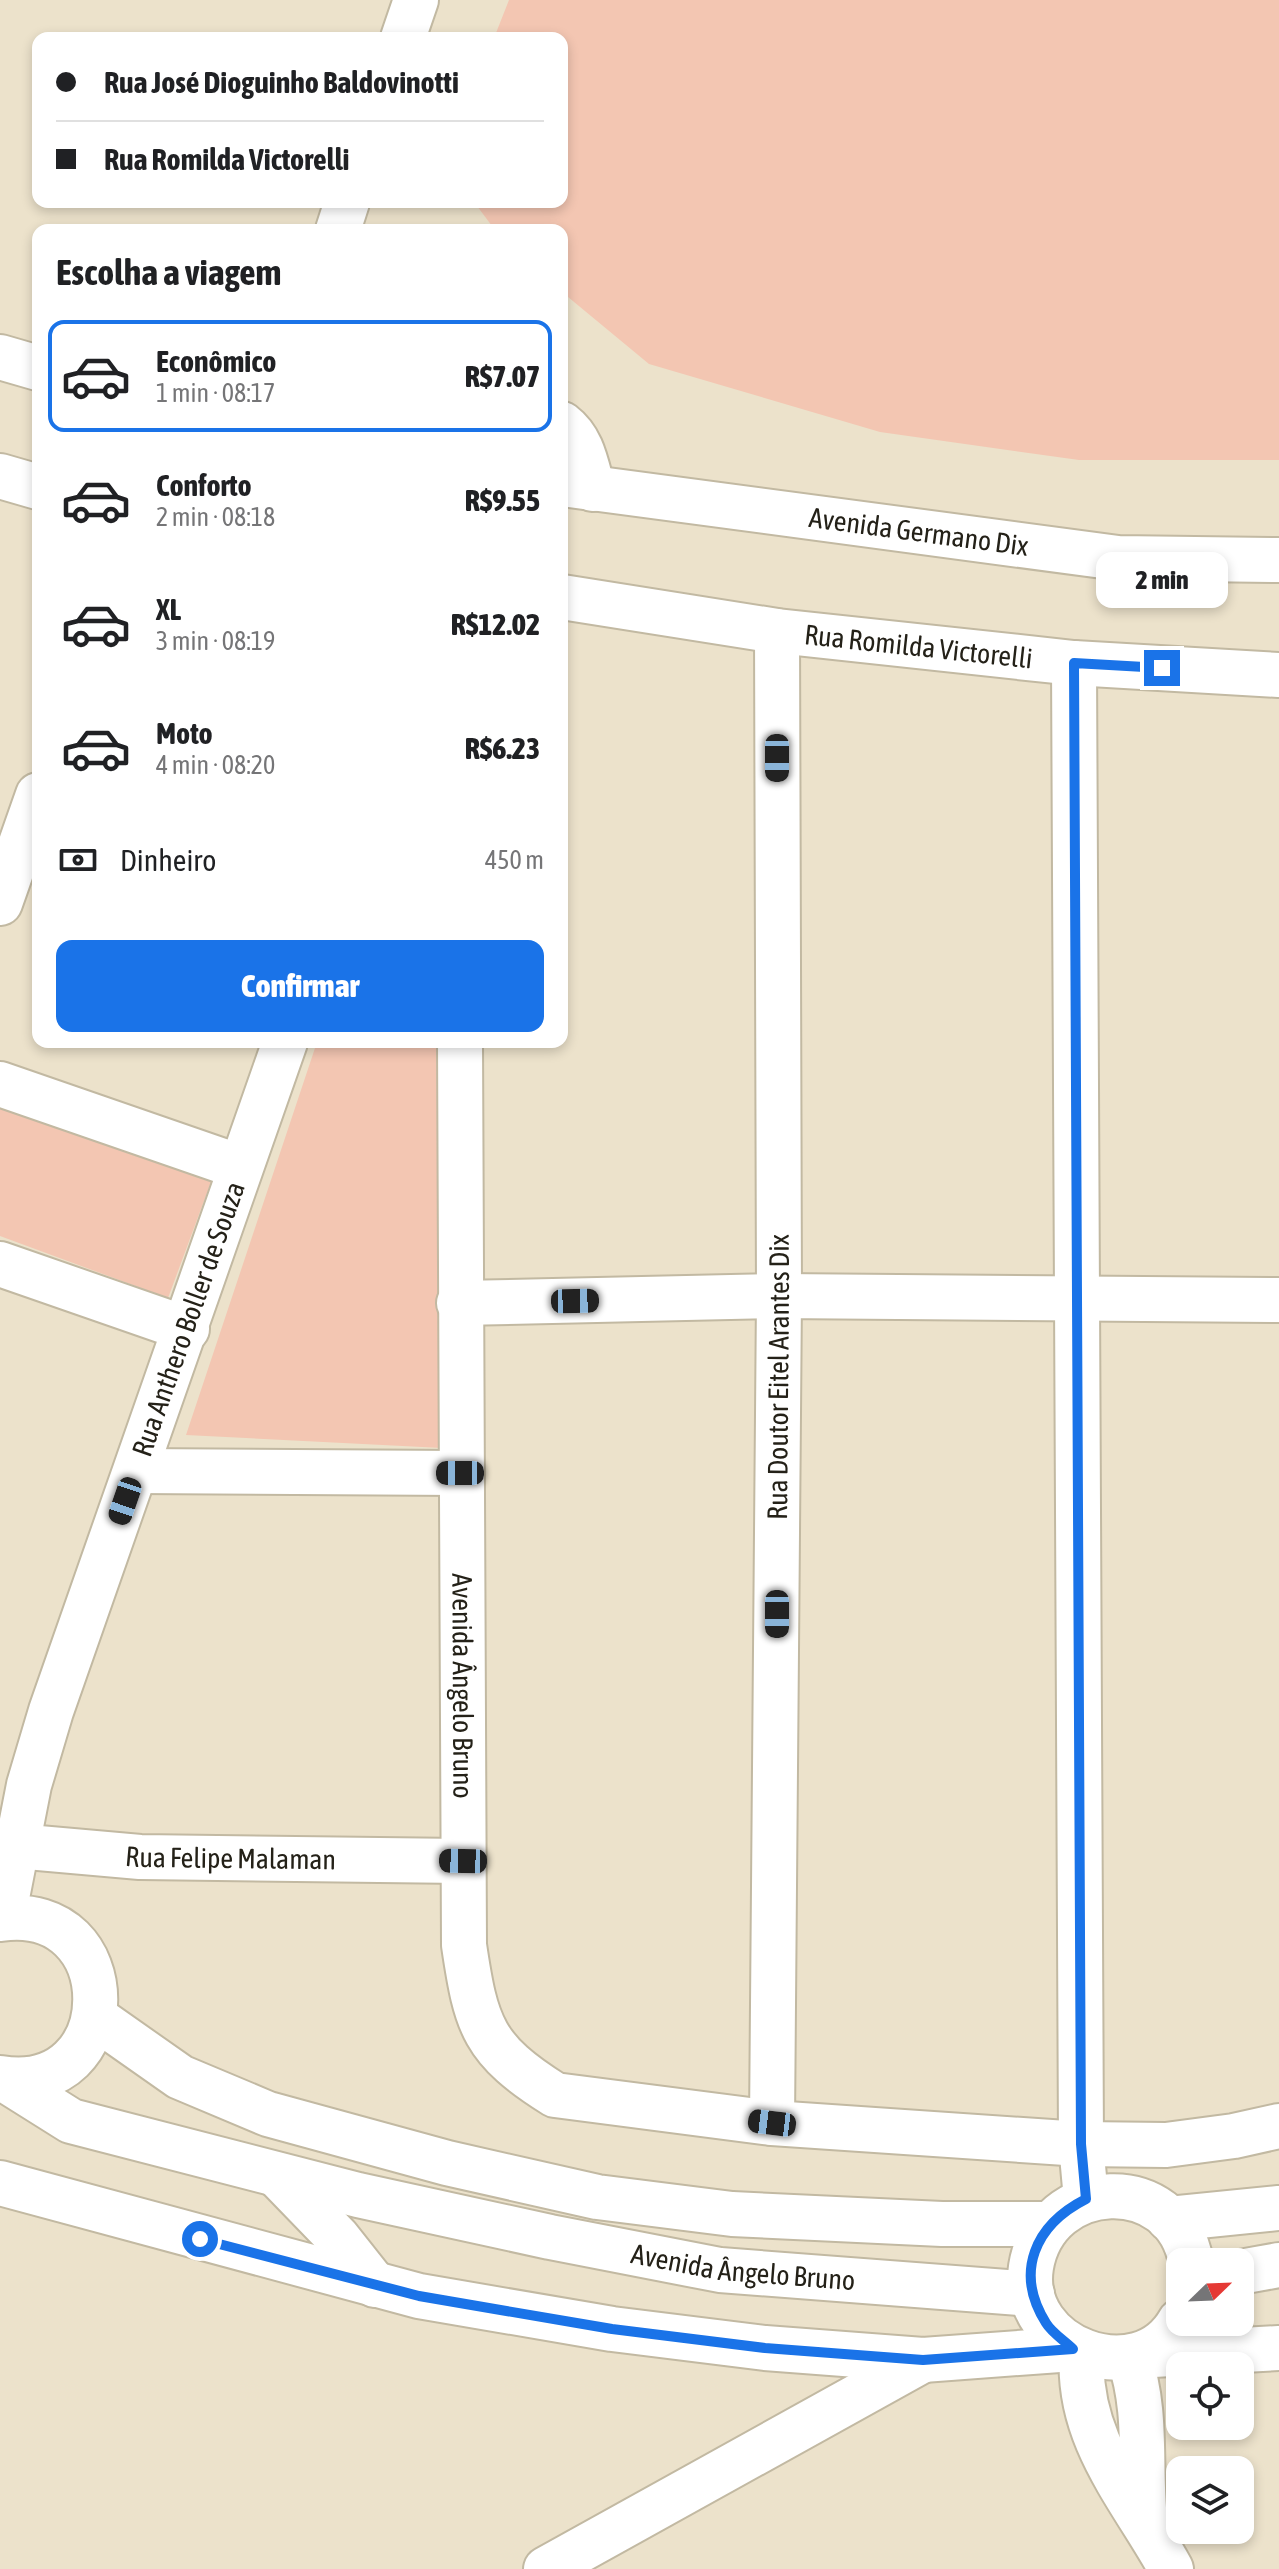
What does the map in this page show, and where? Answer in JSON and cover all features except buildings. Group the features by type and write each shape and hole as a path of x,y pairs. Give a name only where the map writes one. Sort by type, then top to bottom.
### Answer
{"street":[{"path":"405,32 416,0"},
{"path":"0,357 32,366"},
{"path":"568,428 582,448 577,486"},
{"path":"0,476 32,485"},
{"name":"Avenida Germano Dix","path":"577,486 1118,558 1279,560"},
{"name":"Rua Romilda Victorelli","path":"568,598 777,631 1074,663 1279,675"},
{"name":"Rua Doutor Eitel Arantes Dix","path":"772,2123 779,1296 777,631"},
{"path":"1074,663 1081,2144 1086,2199"},
{"path":"0,903 32,812"},
{"name":"Rua Anthero Boller de Souza","path":"1,1918 8,1844 51,1711 283,1048"},
{"name":"Avenida Ângelo Bruno","path":"460,1048 464,1945 472,1998 480,2025 496,2051 525,2076 555,2095 772,2123 1081,2144 1166,2145 1279,2126"},
{"path":"0,1084 240,1167"},
{"path":"0,1264 187,1329"},
{"path":"459,1303 779,1296 1279,1300"},
{"path":"136,1471 460,1473"},
{"name":"Rua Felipe Malaman","path":"8,1844 140,1857 463,1861"},
{"path":"1,1918 27,1918 54,1926 75,1942 90,1964 97,1991 96,2018 85,2043 67,2063 44,2076 16,2081 2,2078"},
{"name":"Avenida Ângelo Bruno","path":"96,2018 180,2077 268,2114 447,2163 597,2197 732,2214 942,2224 1050,2224"},
{"name":"Avenida Ângelo Bruno","path":"2,2078 71,2121 278,2176 550,2237 720,2270 1032,2294"},
{"path":"278,2176 337,2237 375,2285"},
{"path":"0,2183 375,2285 612,2329 765,2348 923,2360 1078,2351 1105,2359 1279,2348"},
{"path":"1171,2569 1146,2523 1112,2472 1093,2431 1080,2384 1078,2351 1047,2326 1032,2294 1030,2270 1037,2245 1050,2224 1066,2209 1086,2199 1108,2195 1130,2197 1151,2205 1169,2219 1183,2237 1187,2248"},
{"path":"1169,2219 1279,2208"},
{"path":"1254,2269 1279,2265"},
{"path":"1132,2357 1158,2345 1166,2336"},
{"path":"1132,2357 1142,2408 1141,2482 1146,2523"},
{"path":"546,2569 923,2360"}],"shaded area":[{"path":"509,0 1279,0 1279,460 1079,460 880,432 649,364 568,297 568,224 490,224 478,208 568,208 568,32 496,32"},
{"path":"315,1048 456,1048 442,1448 186,1435"},
{"path":"0,1103 214,1174 168,1298 0,1236"}],"route":[{"path":"200,2239 419,2296 612,2329 765,2348 923,2360 1073,2349 1047,2326 1032,2294 1030,2270 1037,2245 1050,2224 1066,2209 1086,2199 1081,2144 1074,663 1162,668"}]}
